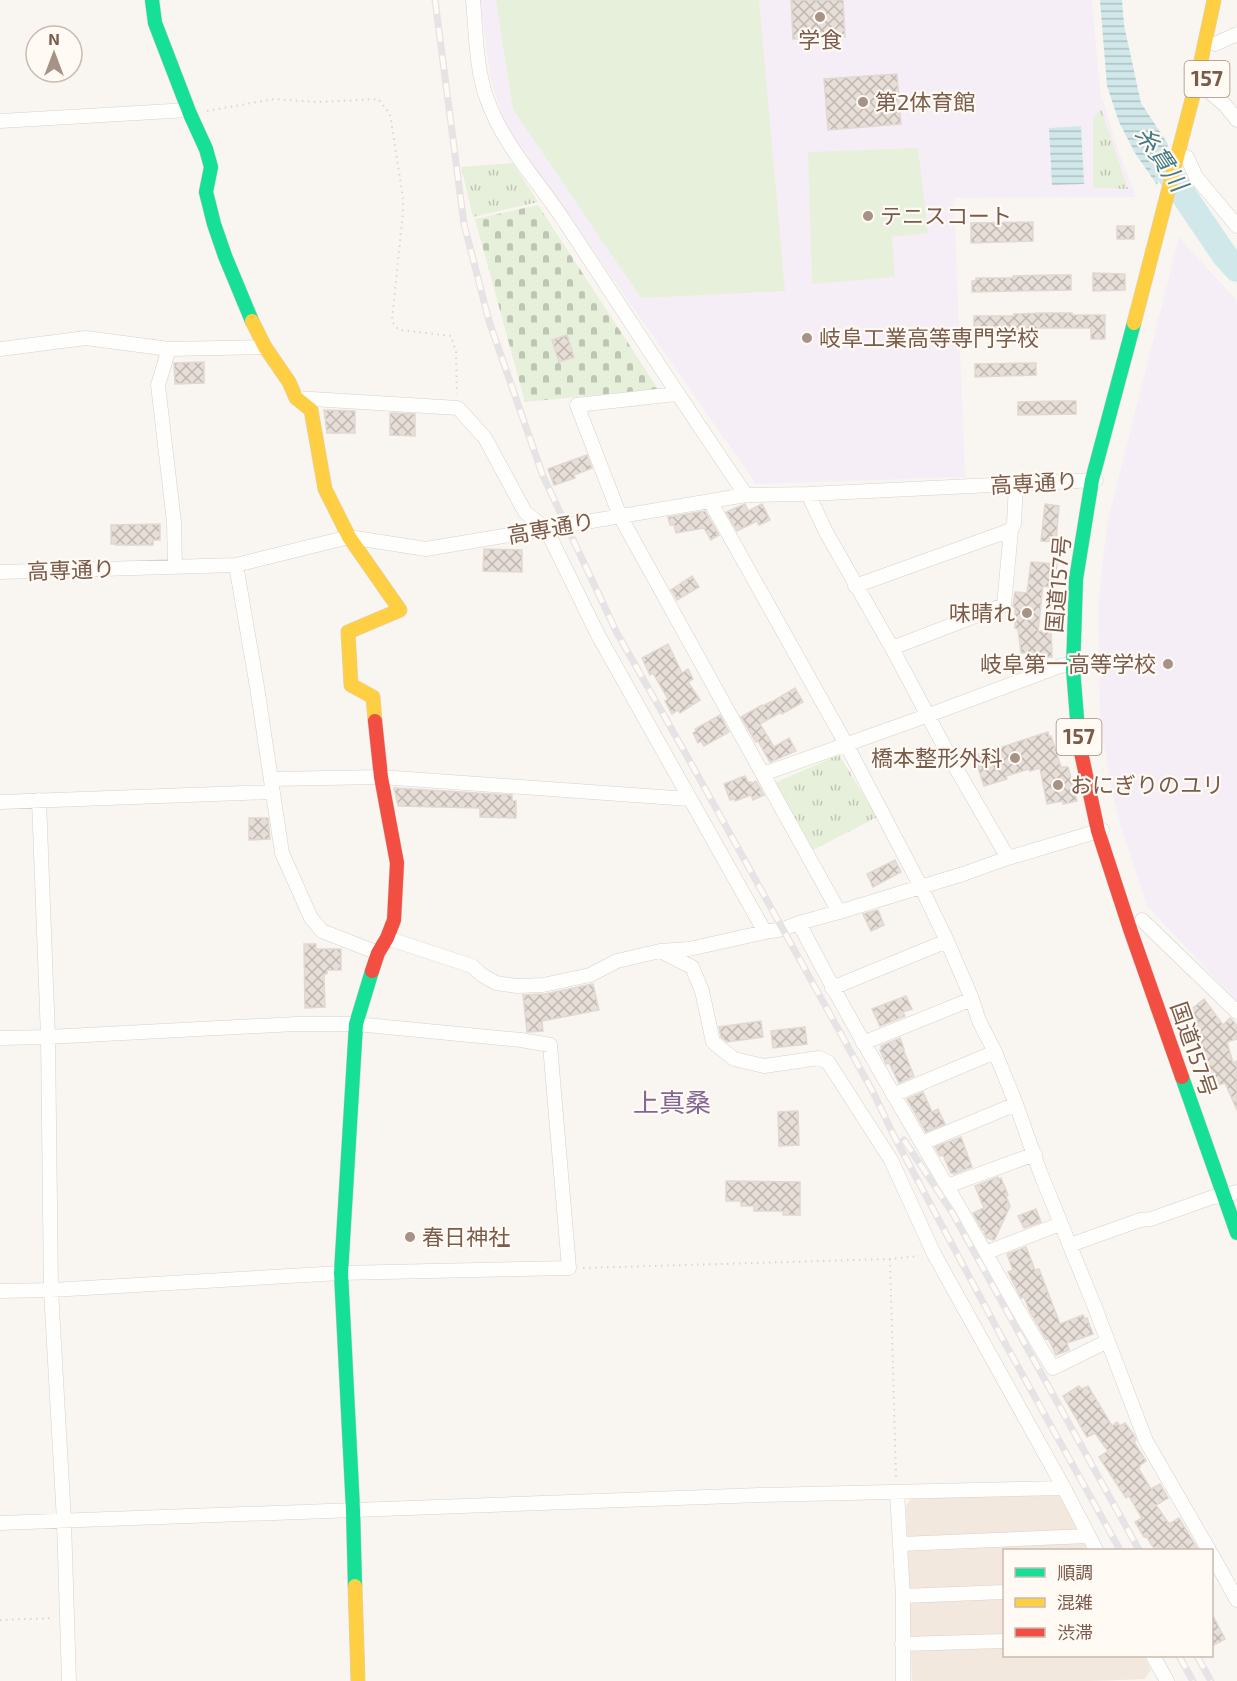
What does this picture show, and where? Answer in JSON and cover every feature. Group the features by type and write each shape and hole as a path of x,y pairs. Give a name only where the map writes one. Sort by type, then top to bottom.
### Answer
{"main road":[{"path":"152,0 155,23 206,149 211,167 206,192 225,256 265,347 290,382 296,398 311,410 326,489 349,537 400,609 348,632 351,685 373,697 381,777 397,863 394,920 378,953 356,1024 341,1273 358,1681"},
{"name":"国道157号","path":"1214,0 1183,154 1098,480 1076,579 1073,664 1080,750 1131,932 1233,1194"},
{"name":"国道157号","path":"1183,154 1205,88 1225,0"},
{"name":"国道157号","path":"1088,612 1098,480"},
{"name":"国道157号","path":"1093,748 1104,830 1128,879"},
{"path":"1140,915 1153,952"},
{"name":"国道157号","path":"1183,1040 1233,1194 1237,1233"}],"street":[{"path":"473,0 480,69 486,98 500,128 563,219 676,394 746,495"},
{"path":"1215,44 1237,34"},
{"path":"1205,88 1225,105 1237,120"},
{"path":"0,121 190,112"},
{"path":"1183,154 1196,177 1237,225"},
{"path":"0,349 86,338 169,349 265,347"},
{"path":"169,349 158,385 174,522 175,567"},
{"path":"676,394 577,405 620,516 839,912"},
{"path":"296,398 458,408 485,438 525,512 546,529 598,635 765,932"},
{"name":"高専通り","path":"0,572 236,565 349,537 426,549 746,495 1098,480"},
{"path":"892,648 1004,606 1011,530 1014,524 1016,484"},
{"path":"808,494 855,586 892,648 953,763 1008,858"},
{"path":"710,501 846,744 947,941 1016,1104 1060,1224 1146,1441 1208,1549"},
{"path":"855,586 1011,530"},
{"path":"236,565 282,853 311,918 322,931 378,953"},
{"path":"763,774 1060,666 1073,664"},
{"path":"0,802 272,786 381,777 689,799"},
{"path":"39,800 48,1037 51,1290 64,1521 69,1681"},
{"path":"387,938 472,966 496,983 517,986 543,985 590,975 617,961 660,951 689,949 783,929 1104,830"},
{"path":"1140,915 1237,1012"},
{"path":"799,923 863,1043 1017,1311 1053,1368 1108,1341"},
{"path":"832,988 947,941"},
{"path":"660,951 692,968 702,991 712,1042 734,1059 764,1066 819,1058 828,1062 891,1160 934,1254 1064,1488 1095,1549"},
{"path":"863,1043 972,999"},
{"path":"0,1038 296,1024 356,1024 550,1045 569,1268 341,1273 0,1291"},
{"path":"893,1095 995,1052"},
{"path":"922,1143 1016,1104"},
{"path":"947,1186 1035,1154"},
{"path":"1070,1245 1213,1197 1233,1194"},
{"path":"985,1253 1060,1224"},
{"path":"0,1523 760,1495 1064,1488"},
{"path":"897,1492 903,1596 903,1681"},
{"path":"901,1544 1088,1536"},
{"path":"1213,1557 1237,1600"},
{"path":"903,1596 1003,1592"},
{"path":"902,1644 1003,1641"},
{"path":"1154,1657 1167,1681"}],"path":[{"path":"190,112 274,99 317,102 378,99 390,114 403,198 392,320 395,327 401,330 451,336 456,352 458,408"},
{"path":"569,1268 890,1259 934,1254"},
{"path":"890,1259 897,1492"},
{"path":"0,1620 67,1618"}],"shaded area":[{"name":"岐阜工業高等専門学校","path":"480,0 1092,0 1100,91 1117,147 1136,197 954,198 965,477 756,484 505,124 491,81"},
{"name":"岐阜第一高等学校","path":"1179,237 1237,301 1237,1001 1147,906 1112,791 1100,721 1098,608 1107,524"},
{"path":"1051,1492 1060,1497 1087,1549 1003,1549 1003,1657 1144,1657 1151,1670 1145,1679 913,1681 906,1506 912,1497"}],"green space":[{"path":"496,0 759,0 785,291 641,298 513,109"},
{"path":"1101,109 1128,189 1093,188 1093,117"},
{"name":"テニスコート","path":"918,148 928,233 892,237 895,277 812,284 808,152"},
{"path":"513,163 538,202 473,217 461,167"},
{"path":"538,205 658,389 525,402 475,219"},
{"path":"839,755 877,817 813,850 772,784"}],"water":[{"path":"1100,0 1122,0 1124,25 1141,103 1168,144 1157,185 1135,153 1119,122 1107,86"},
{"path":"1081,126 1084,184 1052,185 1049,128"}],"building":[{"name":"学食","path":"791,0 843,0 845,37 793,39"},
{"name":"第2体育館","path":"897,74 901,124 828,130 824,79"},
{"path":"1033,222 1033,241 971,243 971,223"},
{"path":"1117,226 1134,226 1134,239 1117,239"},
{"path":"1093,273 1125,274 1125,290 1093,291"},
{"path":"1071,275 1071,290 972,292 972,281 976,281 976,278"},
{"path":"1045,313 1105,315 1105,339 1091,339 1091,328 974,331 974,316"},
{"path":"567,335 574,357 559,362 552,340"},
{"path":"204,362 204,383 175,384 174,363"},
{"path":"1036,363 1036,375 975,377 975,364"},
{"path":"1076,401 1076,414 1018,415 1018,402"},
{"path":"324,410 355,411 355,433 327,433"},
{"path":"390,413 415,414 415,436 390,435"},
{"path":"587,455 592,468 574,475 575,478 554,485 548,469"},
{"path":"745,504 748,511 762,504 770,520 759,525 757,521 737,531 726,512"},
{"path":"1045,504 1059,506 1056,542 1041,541"},
{"path":"705,511 719,535 711,540 704,528 676,533 674,525 670,525 668,517"},
{"path":"160,524 160,540 153,540 153,545 111,544 111,525"},
{"path":"484,549 522,550 522,572 483,571"},
{"path":"1031,562 1057,564 1054,588 1043,586 1038,631 1051,631 1052,657 1035,658 1035,653 1021,653 1018,629 1015,628 1015,607 1013,607 1015,592 1027,593"},
{"path":"692,576 699,587 677,600 671,590"},
{"path":"668,644 682,673 688,669 693,679 688,682 700,700 680,713 678,710 672,714 665,701 668,699 653,673 650,675 642,658"},
{"path":"795,688 803,702 760,724 774,747 789,738 796,751 770,762 741,717"},
{"path":"720,715 729,732 704,746 701,741 698,743 693,733 695,729"},
{"name":"橋本整形外科","path":"1048,732 1061,767 1068,767 1077,801 1047,804 1040,768 1006,776 1007,779 984,786 974,756"},
{"path":"745,776 751,784 756,781 764,795 753,800 751,795 735,801 730,800 724,784"},
{"path":"394,788 512,795 512,801 516,801 516,818 480,817 480,808 398,806"},
{"path":"249,818 268,818 270,839 249,840"},
{"path":"895,860 901,872 873,887 867,874"},
{"path":"878,910 884,925 871,931 863,914"},
{"path":"304,944 316,944 316,949 341,949 341,970 327,970 327,974 324,974 325,1007 305,1008"},
{"path":"593,984 599,1010 542,1021 543,1031 527,1032 523,995 545,994"},
{"path":"906,996 912,1009 903,1012 905,1016 880,1026 872,1009"},
{"path":"1204,999 1223,1025 1230,1018 1237,1028 1237,1039 1227,1042 1233,1063 1237,1061 1237,1110 1225,1083 1212,1087 1201,1051 1199,1052 1194,1038 1203,1035 1187,1013"},
{"path":"761,1021 763,1037 727,1042 721,1037 719,1027"},
{"path":"805,1027 807,1044 773,1048 771,1031"},
{"path":"900,1038 914,1076 899,1083 880,1050 881,1046"},
{"path":"923,1092 932,1112 938,1109 945,1124 926,1132 907,1099"},
{"path":"798,1111 799,1145 779,1146 778,1112"},
{"path":"961,1137 972,1167 954,1174 951,1173 943,1155 940,1156 935,1147"},
{"path":"998,1177 1001,1178 1010,1206 993,1240 987,1238 973,1213 984,1208 975,1186"},
{"path":"726,1181 800,1182 800,1215 783,1215 783,1211 754,1211 754,1206 741,1206 741,1201 726,1201"},
{"path":"1036,1209 1041,1222 1024,1228 1018,1216"},
{"path":"1026,1247 1035,1270 1039,1269 1060,1324 1083,1315 1085,1319 1087,1318 1093,1334 1067,1343 1069,1350 1056,1355 1008,1272 1013,1270 1007,1254"},
{"path":"1079,1386 1082,1389 1088,1386 1112,1426 1117,1422 1120,1426 1125,1423 1134,1435 1136,1440 1134,1442 1146,1461 1138,1468 1151,1489 1160,1484 1168,1498 1156,1505 1169,1524 1179,1518 1198,1549 1155,1549 1146,1536 1144,1537 1135,1522 1142,1518 1129,1496 1126,1498 1099,1457 1108,1451 1095,1433 1087,1437 1063,1396"},
{"path":"1213,1616 1225,1639 1213,1645"}],"waterway":[{"name":"糸貫川","path":"1162,163 1225,256 1237,269"}],"railway":[{"path":"435,0 464,224 489,321 543,476 617,633 873,1092 894,1136 1001,1336 1119,1549"},
{"path":"904,1140 952,1212 1138,1549"},
{"path":"1180,1657 1193,1681"},
{"path":"1198,1657 1211,1681"}],"traffic: fast":[{"path":"152,0 155,23 206,149 211,167 206,192 214,224 252,321"},
{"path":"1079,743 1073,669 1076,579 1092,480 1134,323"},
{"path":"355,1586 341,1273 356,1024 372,971"},
{"path":"1182,1077 1237,1233"}],"traffic: slow":[{"path":"1134,323 1196,84 1214,0"},
{"path":"252,321 265,347 289,382 296,398 311,410 325,489 349,537 400,610 348,632 351,685 373,697 375,721"},
{"path":"355,1586 358,1681"}],"traffic: jam":[{"path":"372,971 394,920 397,863 381,777 375,721"},
{"path":"1079,743 1098,831 1182,1077"}],"place":[{"name":"学食","path":"820,17"},
{"name":"第2体育館","path":"863,102"},
{"name":"テニスコート","path":"868,216"},
{"name":"岐阜工業高等専門学校","path":"807,338"},
{"name":"味晴れ","path":"1027,613"},
{"name":"岐阜第一高等学校","path":"1168,664"},
{"name":"橋本整形外科","path":"1015,758"},
{"name":"おにぎりのユリ","path":"1058,785"},
{"name":"春日神社","path":"410,1237"}],"district":[{"name":"上真桑","path":"672,1103"}]}
